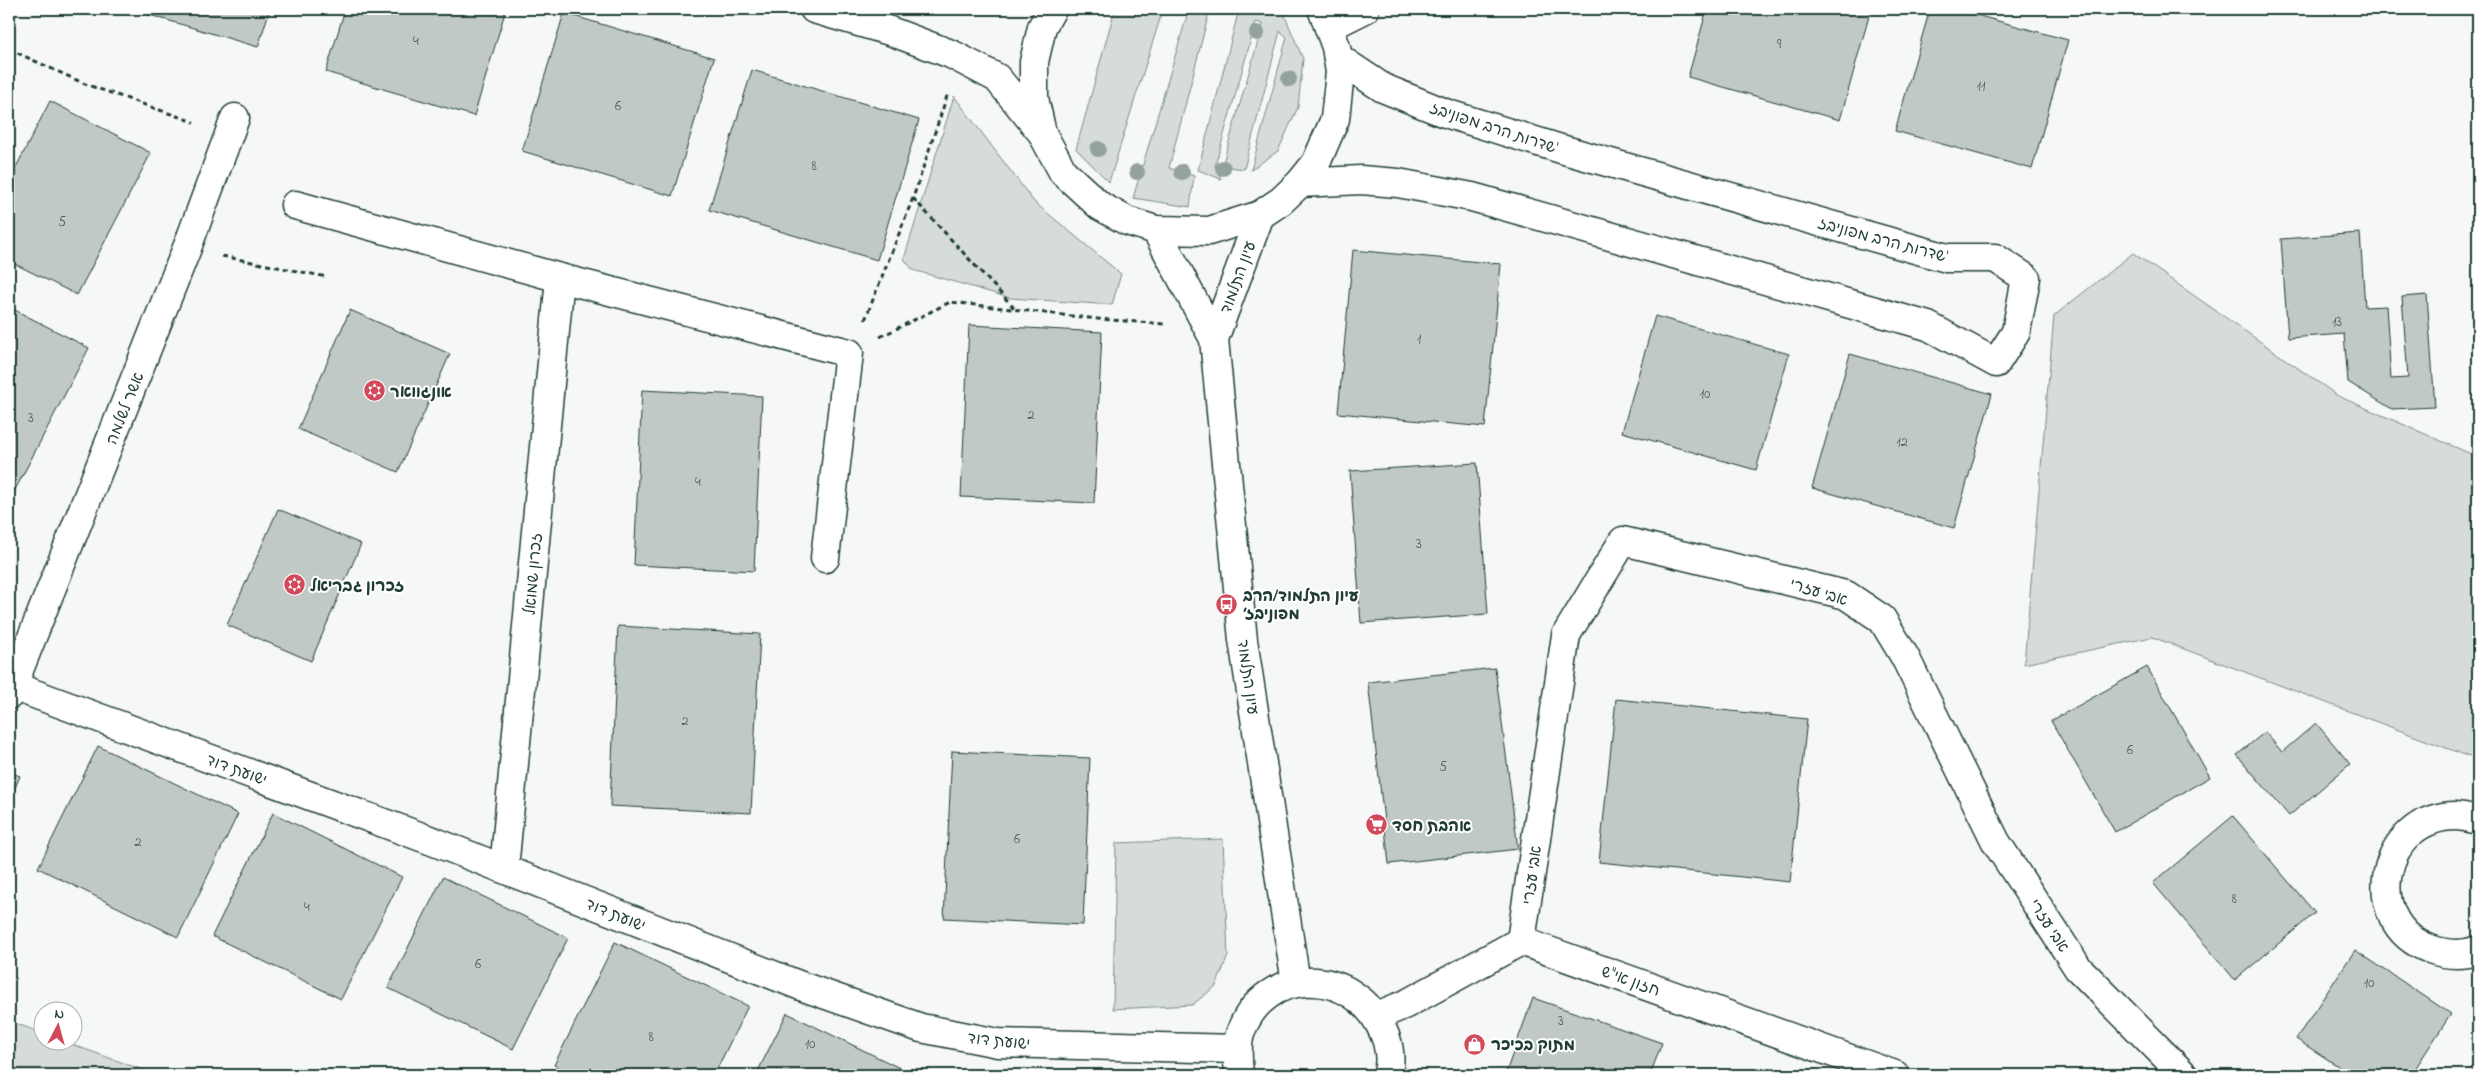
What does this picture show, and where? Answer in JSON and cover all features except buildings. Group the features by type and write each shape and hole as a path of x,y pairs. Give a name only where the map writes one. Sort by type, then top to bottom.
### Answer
{"street":[{"path":"814,9 890,32 951,54 997,78 1042,133 1063,172 1100,206 1127,221 1156,230 1209,231 1260,215 1281,201 1300,183 1316,163 1335,119 1340,72 1338,58 1325,18 1365,9"},
{"path":"1042,133 1034,98 1034,62 1042,27 1052,9"},
{"name":"שדרות הרב מפוניבז'","path":"1300,183 1361,180 1398,183 1472,197 1928,326 1996,363 2016,332 2026,278 1995,258 1947,258 1561,149 1445,113 1397,95 1338,58"},
{"name":"אשר לשלמה","path":"11,691 187,248 232,126"},
{"path":"294,205 560,278 849,353 825,558"},
{"name":"עיון התלמוד","path":"1214,339 1260,215"},
{"name":"עיון התלמוד","path":"1156,230 1214,339 1243,640 1296,983"},
{"name":"זכרון שמואל","path":"504,870 560,278"},
{"name":"אבי עזרי","path":"1521,941 1566,635 1623,541 1846,596 1882,619 1905,657 1996,842 2078,968 2184,1075"},
{"name":"ישועת דוד","path":"11,691 435,842 801,986 921,1028 998,1043 1237,1049"},
{"path":"2478,820 2456,816 2430,820 2408,834 2393,854 2386,879 2388,905 2400,927 2418,945 2442,954 2468,954 2478,950"},
{"path":"1377,1016 1406,1004 1521,941"},
{"name":"חזון אי\"ש","path":"1521,941 1895,1075"},
{"path":"1239,1075 1237,1049 1241,1033 1254,1010 1272,993 1296,983 1327,982 1352,991 1377,1016 1388,1041 1387,1075"}],"path":[{"path":"9,49 86,84 232,126"},
{"path":"849,353 860,333 913,198 950,88"},
{"path":"913,198 1016,310"},
{"path":"187,248 327,277"},
{"path":"849,353 950,302 1172,324"}],"shaded area":[{"path":"1115,9 1163,9 1109,182 1076,149"},
{"path":"1189,9 1210,9 1169,168 1194,176 1190,207 1133,198"},
{"path":"1228,9 1282,9 1303,59 1298,107 1278,151 1251,170 1287,37 1280,31 1244,169 1222,166 1263,24 1256,22 1215,166 1221,179 1198,170 1238,13"},
{"path":"954,96 1034,202 1121,274 1112,305 1010,298 913,270 904,259"},
{"path":"2133,253 2338,396 2478,457 2478,760 2152,637 2024,664 2054,316"},
{"path":"1223,839 1228,956 1216,986 1192,1005 1113,1009 1116,843"},
{"path":"9,1021 32,1029 32,1052 82,1052 82,1048 157,1075 9,1075"}],"place":[{"name":"אונגוואר","path":"374,391"},
{"name":"זכרון גבריאל","path":"294,585"},
{"name":"עיון התלמוד/הרב מפוניבז׳","path":"1227,604"},
{"name":"אהבת חסד","path":"1376,825"},
{"name":"מתוק בכיכר","path":"1475,1044"}]}
